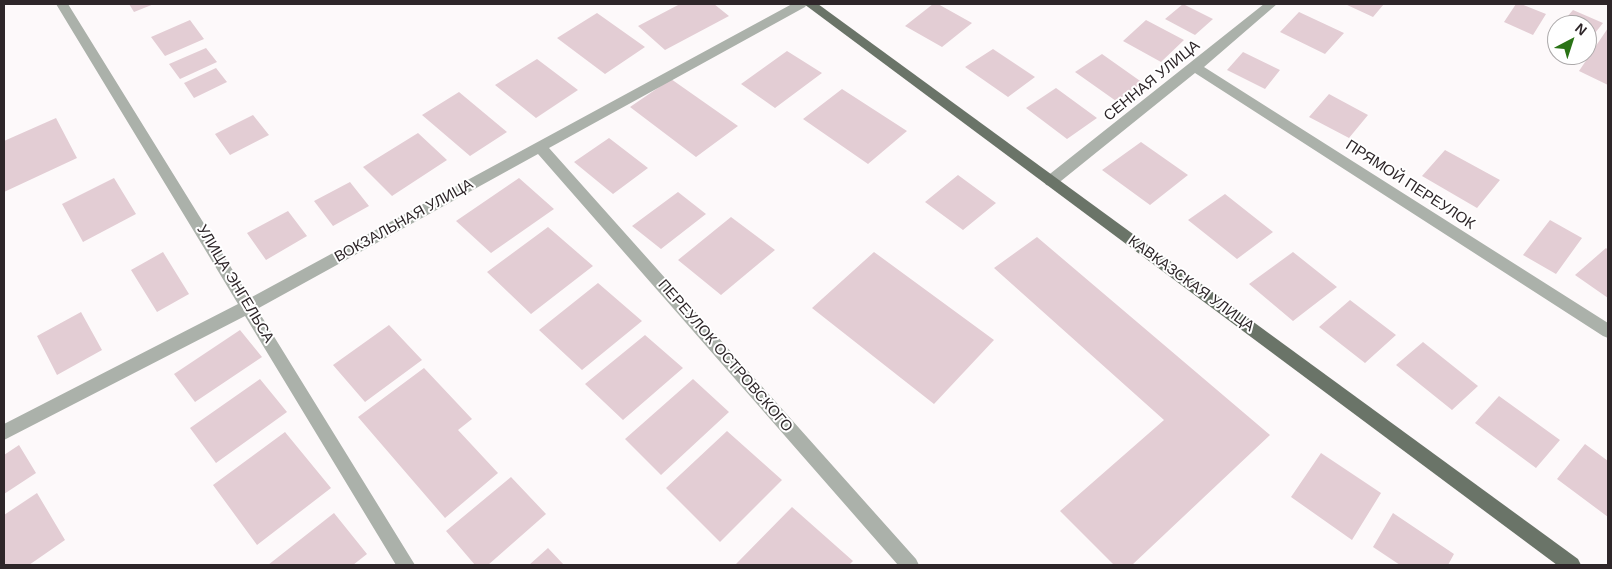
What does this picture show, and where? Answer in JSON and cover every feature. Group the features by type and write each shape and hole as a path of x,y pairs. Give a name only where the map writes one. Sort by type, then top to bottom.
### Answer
{"main road":[{"name":"КАВКАЗСКАЯ УЛИЦА","path":"810,4 1572,565"}],"street":[{"name":"УЛИЦА ЭНГЕЛЬСА","path":"62,4 249,306 406,565"},
{"name":"ВОКЗАЛЬНАЯ УЛИЦА","path":"4,432 249,306 801,4"},
{"name":"СЕННАЯ УЛИЦА","path":"1051,181 1271,4"},
{"name":"ПРЯМОЙ ПЕРЕУЛОК","path":"1195,67 1608,331"},
{"name":"ПЕРЕУЛОК ОСТРОВСКОГО","path":"540,147 910,565"}],"building":[{"path":"129,4 154,4 134,12"},
{"path":"680,4 714,4 729,16 665,50 638,26"},
{"path":"933,4 938,4 972,23 942,47 905,26"},
{"path":"1183,4 1213,19 1195,35 1165,19"},
{"path":"1345,4 1384,4 1373,17"},
{"path":"1516,4 1521,4 1546,14 1533,35 1504,22"},
{"path":"1573,10 1585,15 1569,15"},
{"path":"1299,12 1344,33 1325,54 1280,32"},
{"path":"597,13 645,47 605,74 557,38"},
{"path":"190,20 204,39 165,56 151,37"},
{"path":"1146,20 1184,40 1161,62 1123,41"},
{"path":"1597,20 1603,23 1597,30"},
{"path":"1608,28 1608,85 1579,71 1583,65 1597,65 1597,44"},
{"path":"206,48 217,62 180,79 169,64"},
{"path":"993,49 1035,77 1008,97 965,67"},
{"path":"787,51 822,73 775,108 741,84"},
{"path":"1243,52 1280,70 1265,89 1227,70"},
{"path":"1102,54 1143,83 1116,101 1075,72"},
{"path":"537,59 578,90 536,118 495,85"},
{"path":"216,68 227,82 194,98 184,83"},
{"path":"671,79 738,126 696,157 630,107"},
{"path":"1056,88 1097,118 1067,139 1026,108"},
{"path":"842,89 907,131 868,164 803,119"},
{"path":"459,92 507,132 470,156 422,115"},
{"path":"1329,94 1368,115 1349,138 1309,117"},
{"path":"253,115 269,135 230,155 215,134"},
{"path":"56,118 77,158 4,192 4,141"},
{"path":"418,133 447,160 392,196 363,167"},
{"path":"609,138 648,168 613,194 574,162"},
{"path":"1141,142 1188,175 1150,205 1102,170"},
{"path":"1445,150 1500,180 1477,208 1422,176"},
{"path":"958,175 996,203 963,230 925,202"},
{"path":"114,178 136,214 83,242 62,204"},
{"path":"519,178 554,209 491,253 456,221"},
{"path":"350,182 369,206 333,226 314,201"},
{"path":"678,192 706,214 661,249 632,226"},
{"path":"1225,194 1273,232 1237,259 1188,220"},
{"path":"288,211 307,236 266,260 247,233"},
{"path":"731,217 775,250 721,295 678,260"},
{"path":"1550,220 1582,238 1556,274 1523,255"},
{"path":"548,227 593,266 531,314 487,272"},
{"path":"1037,237 1270,435 1132,565 1114,565 1060,511 1164,420 994,268"},
{"path":"1606,248 1608,250 1608,298 1575,275"},
{"path":"163,252 189,294 157,312 131,270"},
{"path":"874,252 994,340 934,404 812,308"},
{"path":"1293,252 1337,287 1293,321 1249,284"},
{"path":"598,283 642,321 582,370 539,330"},
{"path":"1350,300 1396,335 1365,363 1319,327"},
{"path":"81,312 102,350 57,375 37,336"},
{"path":"389,325 422,360 365,402 333,365"},
{"path":"240,330 262,357 195,402 174,374"},
{"path":"645,335 683,368 623,420 585,384"},
{"path":"1423,342 1478,386 1452,410 1396,365"},
{"path":"424,368 472,419 458,430 498,473 445,518 358,417"},
{"path":"260,379 287,412 216,463 190,428"},
{"path":"693,379 729,412 661,475 625,439"},
{"path":"1499,396 1560,440 1536,468 1475,423"},
{"path":"727,431 782,480 720,542 666,488"},
{"path":"285,432 331,488 257,545 213,485"},
{"path":"1585,444 1608,461 1608,517 1557,479"},
{"path":"19,445 36,473 4,494 4,455"},
{"path":"1321,453 1381,493 1352,540 1291,497"},
{"path":"511,477 546,514 488,565 475,565 446,531"},
{"path":"37,493 65,540 29,565 4,565 4,515"},
{"path":"792,507 853,561 849,565 736,564"},
{"path":"334,513 367,554 353,565 268,565"},
{"path":"1393,513 1454,554 1448,565 1400,565 1373,547"},
{"path":"548,548 564,565 529,565"}]}
